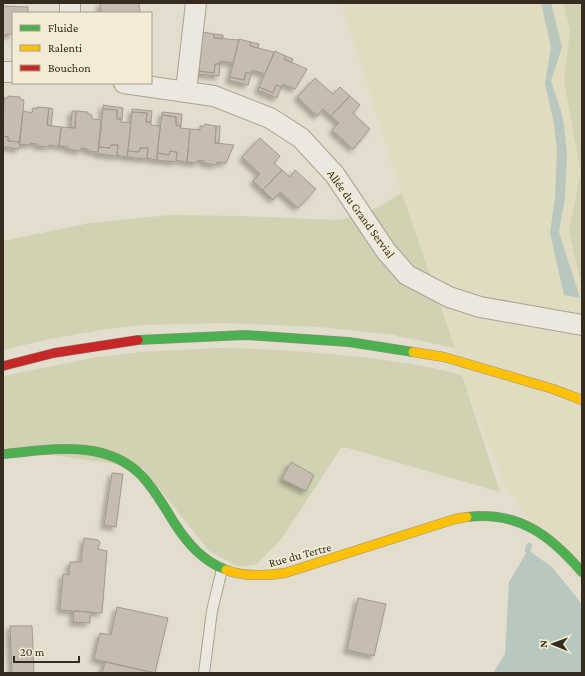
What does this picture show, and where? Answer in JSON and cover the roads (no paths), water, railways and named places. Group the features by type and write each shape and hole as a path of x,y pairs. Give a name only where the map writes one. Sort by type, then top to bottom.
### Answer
{"street":[{"path":"186,91 196,3"},
{"name":"Allée du Grand Servial","path":"132,84 214,96 270,118 301,138 335,175 386,252 407,275 449,297 480,307 582,325"},
{"path":"3,366 54,353 142,339 252,336 349,342 444,357 553,389 582,400"},
{"name":"Rue du Tertre","path":"3,454 84,449 101,452 117,458 148,481 188,542 193,547 210,562 222,569 238,574 254,577 280,574 455,519 471,516 487,516 508,519 534,528 561,548 582,572"}],"lane":[{"path":"204,673 212,611 222,569"}],"waterway":[{"path":"528,550 529,546"}]}
